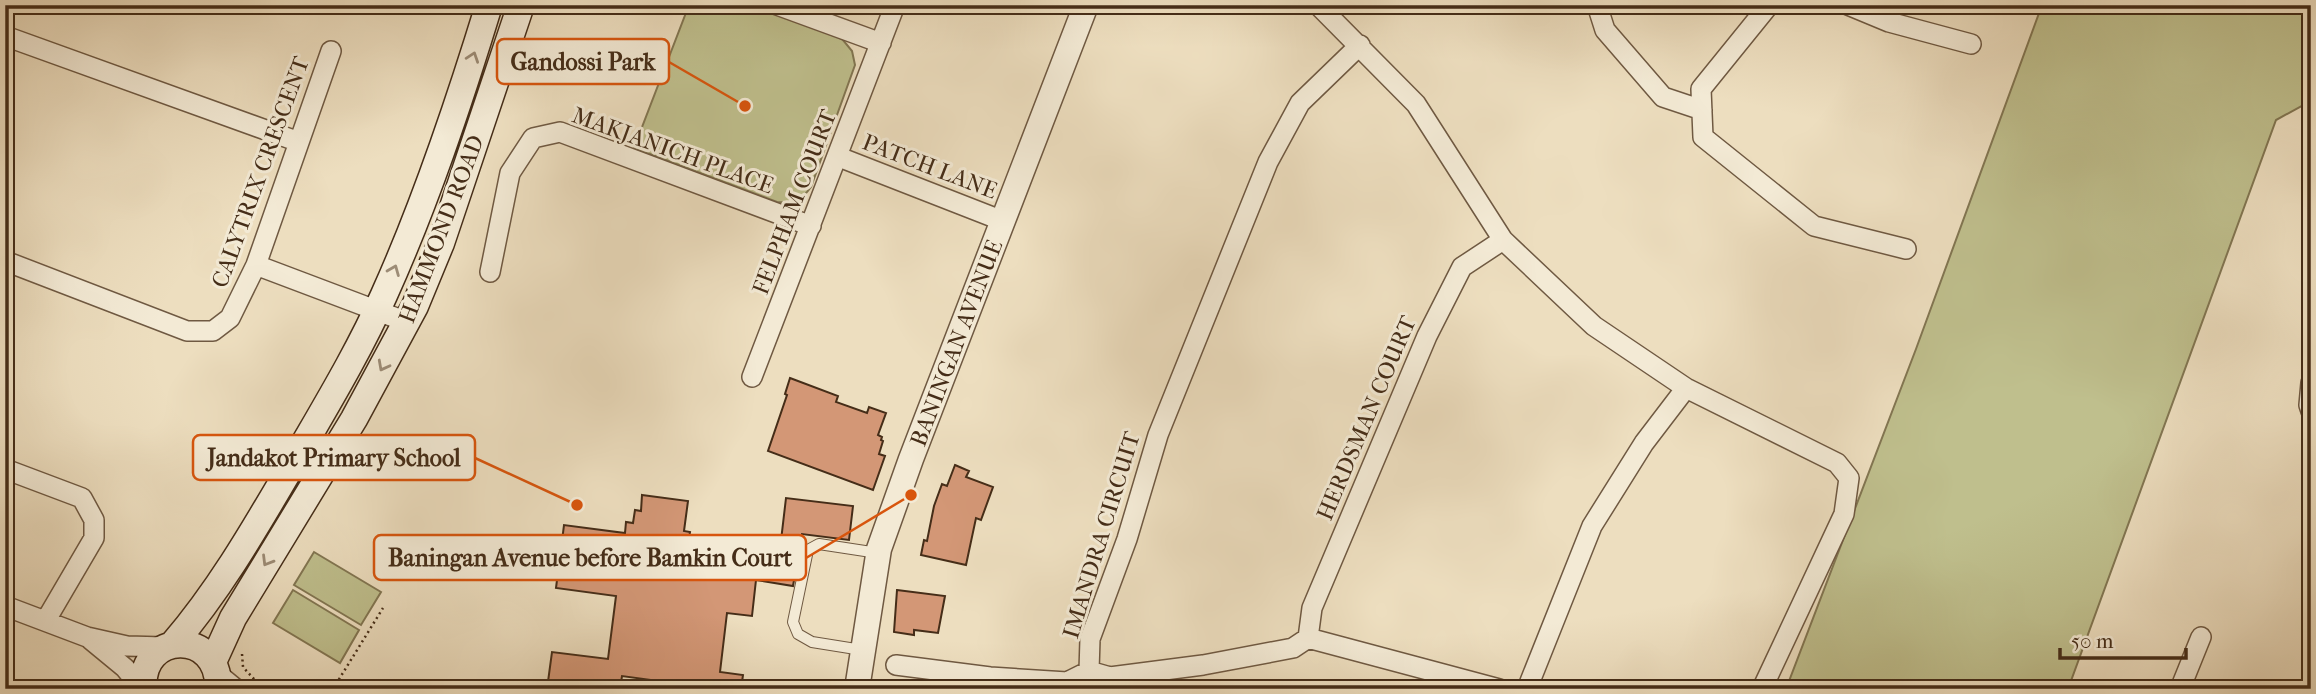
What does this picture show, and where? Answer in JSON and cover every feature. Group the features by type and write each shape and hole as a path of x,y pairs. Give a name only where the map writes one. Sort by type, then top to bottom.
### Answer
{"main road":[{"name":"HAMMOND ROAD","path":"143,689 149,661 169,646 203,610 247,542 343,377 376,310 424,196 489,5"},
{"name":"HAMMOND ROAD","path":"222,679 233,618 354,419 407,322 441,243 522,5"},
{"path":"169,646 196,647 206,653 222,679"}],"street":[{"path":"777,5 881,43"},
{"name":"FELPHAM COURT","path":"752,377 839,157 895,5"},
{"name":"BANINGAN AVENUE","path":"857,689 878,554 912,456 1086,5"},
{"path":"1318,5 1416,104 1503,240 1594,326 1686,388 1837,463 1849,478 1844,514 1762,689"},
{"path":"1597,5 1605,30 1663,97 1702,110"},
{"path":"1769,5 1701,89 1703,137 1814,226 1906,248"},
{"path":"1848,5 1889,22 1971,44"},
{"path":"5,36 299,142"},
{"name":"IMANDRA CIRCUIT","path":"1308,638 1293,648 1203,665 1110,677 1089,671 1090,639 1126,539 1157,435 1268,162 1300,103 1360,45"},
{"name":"CALYTRIX CRESCENT","path":"5,261 187,331 213,331 230,318 256,265 331,51"},
{"name":"MAKJANICH PLACE","path":"490,272 510,173 533,138 560,132 811,226"},
{"name":"PATCH LANE","path":"839,157 1003,220"},
{"name":"HERDSMAN COURT","path":"1308,638 1312,608 1427,336 1462,267 1503,240"},
{"path":"256,265 407,322"},
{"path":"2311,383 2311,411"},
{"path":"1527,689 1592,526 1643,443 1686,388"},
{"path":"5,469 82,498 94,520 93,538 46,620"},
{"path":"5,606 87,637 127,646 169,646"},
{"path":"87,637 125,668 143,689"},
{"path":"2180,689 2201,637"},
{"path":"1308,638 1499,689"},
{"path":"896,665 990,677 1067,682 1089,671"}],"lane":[{"path":"862,650 812,642 799,634 793,622 808,550 819,544 878,554"}],"path":[{"path":"333,689 383,608"},
{"path":"275,689 287,685 321,689"}],"green space":[{"path":"689,5 753,5 829,32 843,40 852,51 855,65 811,187 800,198 777,202 634,148"},
{"path":"2042,5 2311,5 2311,101 2276,120 2068,689 1786,689 1916,349"},
{"path":"314,552 381,592 361,625 294,585"},
{"path":"293,590 359,630 340,663 273,623"}],"building":[{"path":"790,378 838,396 836,402 867,413 869,407 886,413 878,435 883,441 879,454 885,456 873,490 768,451"},
{"path":"955,465 969,471 966,477 993,487 981,520 976,518 966,565 921,555 942,484 947,486"},
{"path":"642,495 688,501 684,531 690,532 688,544 764,553 765,547 780,549 786,498 853,506 849,540 802,534 793,586 756,580 752,616 727,613 720,672 743,675 741,689 658,689 659,681 622,676 620,689 547,689 552,652 608,659 616,596 556,588 564,525 625,533 626,522 633,523 635,510 641,511"},
{"path":"897,590 945,596 938,633 914,630 914,635 894,632"}],"place":[{"name":"Gandossi Park","path":"745,106"},
{"name":"Baningan Avenue before Bamkin Court","path":"911,495"},
{"name":"Jandakot Primary School","path":"577,505"}]}
